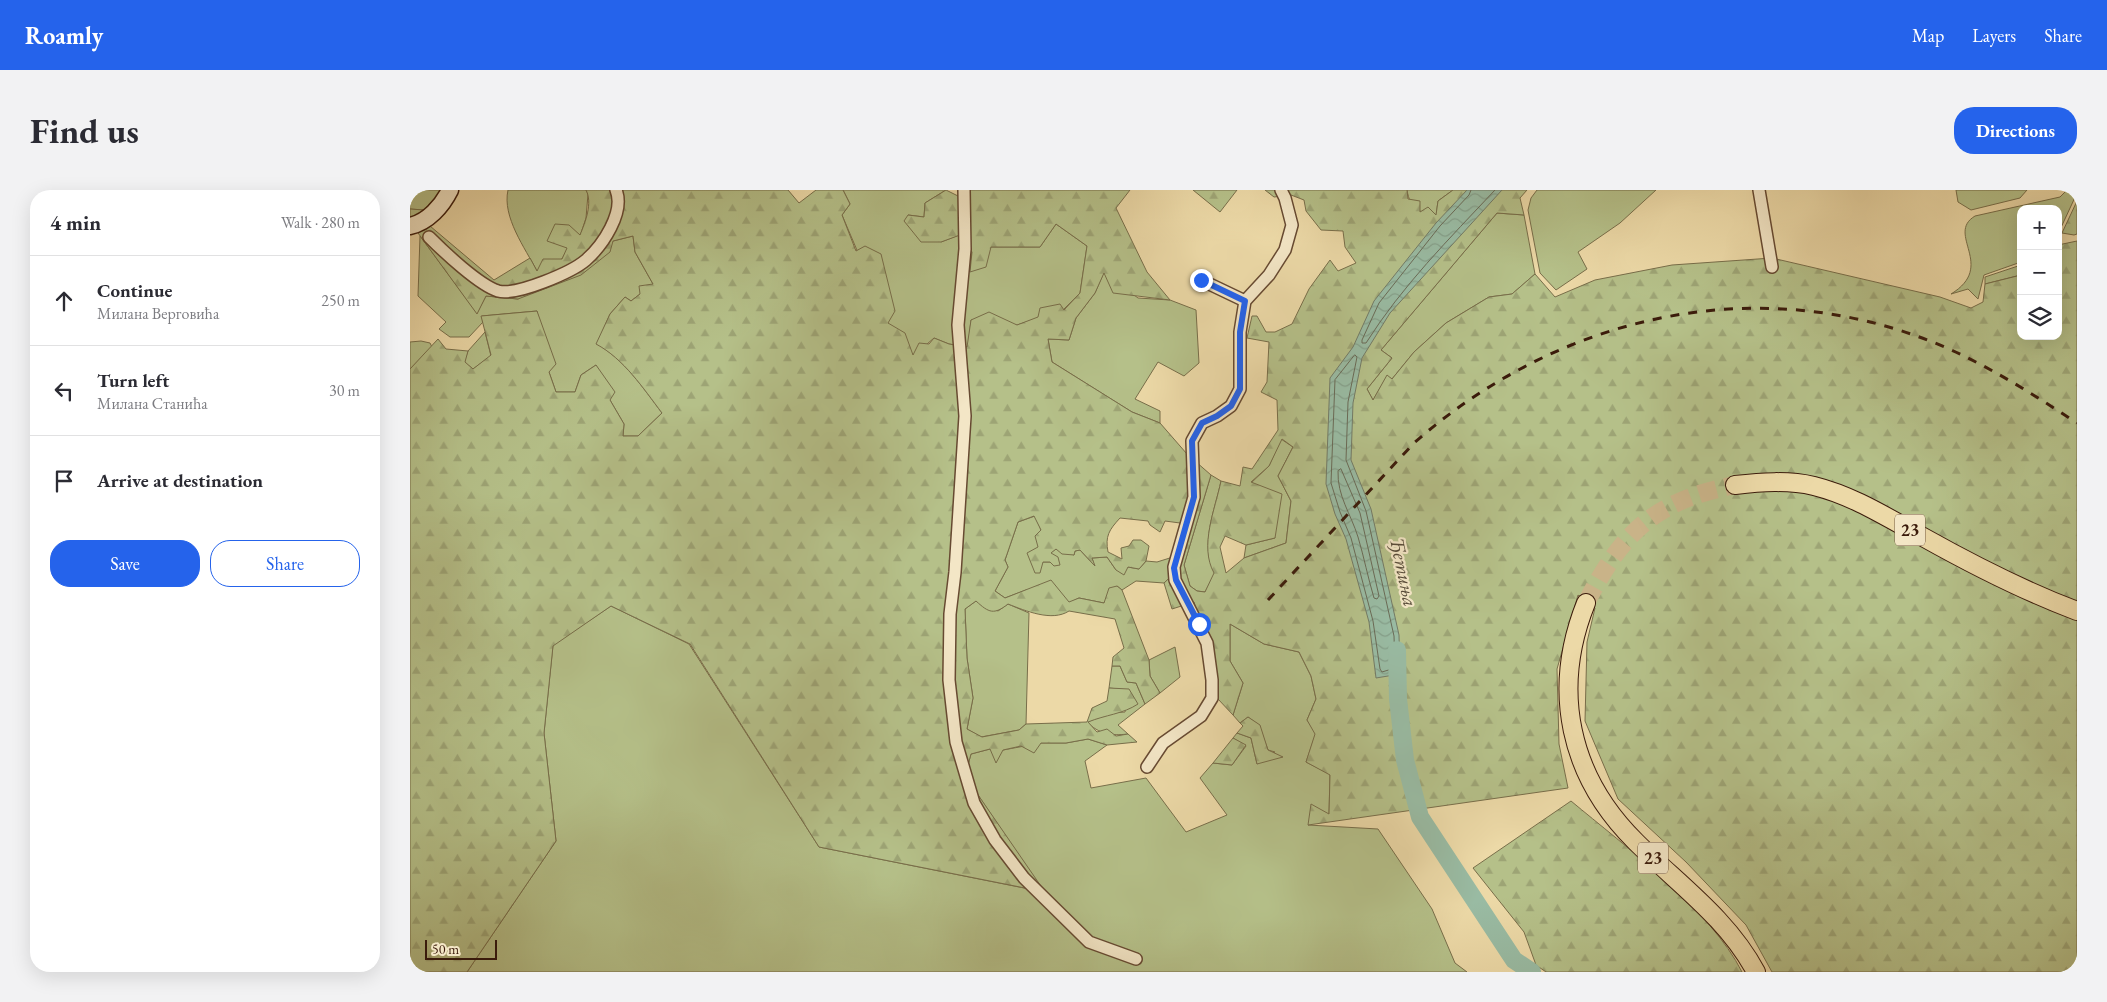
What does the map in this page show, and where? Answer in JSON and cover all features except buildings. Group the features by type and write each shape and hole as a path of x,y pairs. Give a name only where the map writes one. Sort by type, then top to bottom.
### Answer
{"main road":[{"name":"23","path":"1735,485 1768,482 1800,484 1843,496 1873,509 2008,582 2077,611"},
{"name":"23","path":"1586,603 1571,648 1568,700 1575,741 1592,786 1606,808 1628,835 1722,923 1756,972"}],"street":[{"path":"410,226 418,224 433,213 446,200 450,190"},
{"path":"429,238 460,266 497,291 514,292 548,280 585,261 610,233 619,198 616,190"},
{"path":"964,190 965,249 958,325 965,416 955,572 950,614 949,680 956,742 974,803 995,840 1024,878 1089,942 1136,959"},
{"path":"1148,767 1163,743 1201,716 1212,698 1212,680 1206,643 1199,624 1176,580 1174,568 1194,497 1192,441 1202,423 1217,416 1231,406 1240,389 1240,332 1245,301 1269,275 1285,250 1292,225 1281,190"},
{"path":"1759,190 1772,267"},
{"path":"1201,280 1245,301"}],"green space":[{"path":"410,190 440,190 440,193 424,210 410,209"},
{"path":"440,190 454,190 430,226 494,280 530,258 537,271 543,259 562,259 567,248 547,241 555,224 569,225 580,235 586,219 589,201 586,190 788,190 799,203 816,190 843,190 850,204 842,215 856,251 865,246 881,254 895,311 888,323 905,333 913,355 919,343 929,344 934,338 949,344 967,347 971,320 989,312 1017,325 1038,317 1040,308 1060,304 1064,310 1080,293 1087,246 1056,224 1040,247 991,247 986,267 970,272 972,252 960,235 941,242 921,242 904,221 908,215 924,217 925,203 946,190 958,196 971,190 1130,190 1116,208 1147,272 1170,300 1113,293 1104,273 1095,293 1076,318 1069,340 1048,339 1052,362 1132,412 1160,423 1187,454 1211,475 1184,565 1190,586 1197,591 1205,592 1214,573 1208,551 1208,540 1221,481 1240,486 1243,467 1252,469 1278,430 1277,400 1261,392 1267,382 1269,342 1247,338 1252,316 1257,316 1266,332 1275,332 1292,324 1309,289 1330,260 1338,271 1356,263 1345,247 1343,231 1321,230 1306,211 1304,200 1291,195 1274,197 1265,190 1407,190 1408,199 1420,201 1420,212 1428,207 1436,215 1438,201 1453,190 1527,190 1520,198 1524,215 1497,213 1381,350 1392,358 1367,389 1373,400 1387,375 1392,379 1414,352 1446,323 1489,297 1512,294 1535,274 1555,297 1595,280 1672,265 1772,258 1940,297 1971,308 1983,302 1985,284 2017,276 2017,340 2062,340 2062,244 2077,241 2077,972 1772,972 1746,925 1686,862 1618,799 1585,721 1587,642 1595,608 1578,595 1557,669 1559,744 1568,788 1308,825 1311,804 1329,814 1330,775 1306,762 1315,734 1307,720 1316,699 1311,676 1299,652 1264,644 1230,624 1230,661 1243,683 1233,715 1218,699 1194,602 1172,609 1164,583 1177,571 1173,557 1180,523 1165,521 1160,532 1150,525 1148,521 1120,518 1109,534 1107,542 1108,552 1122,559 1121,548 1129,546 1133,540 1141,540 1149,546 1146,561 1139,569 1128,567 1124,575 1116,570 1107,557 1092,558 1095,566 1080,550 1075,551 1074,555 1062,554 1056,549 1051,553 1058,557 1060,565 1054,566 1050,562 1043,562 1040,573 1035,573 1027,553 1038,547 1035,536 1041,530 1034,516 1018,522 1005,560 1008,567 995,591 1005,598 1051,580 1069,602 1079,598 1104,603 1109,588 1117,586 1122,590 1149,660 1150,676 1160,693 1145,704 1136,683 1127,682 1120,666 1112,666 1113,657 1124,648 1115,619 1069,611 1055,616 1039,614 1008,604 999,610 992,611 976,601 965,609 967,658 973,698 967,729 982,737 1019,730 1026,724 1087,722 1092,708 1107,701 1109,688 1129,689 1138,704 1126,710 1088,722 1097,732 1107,729 1116,736 1128,734 1137,742 1107,745 1088,739 1066,743 1041,743 1034,753 1021,746 1003,750 996,763 990,749 971,754 965,776 1045,892 819,847 690,644 611,606 553,646 544,733 556,841 467,972 410,972 410,369 438,339 446,349 468,351 465,362 473,369 491,355 481,316 537,311 556,364 549,372 556,392 575,392 581,375 596,365 615,392 610,400 624,424 623,436 638,436 662,413 624,366 596,344 610,314 625,297 631,301 640,294 639,286 653,284 635,252 633,236 613,241 610,252 581,275 518,299 486,296 477,314 410,222 410,209 424,210 440,193","holes":["1282,439 1293,447 1278,476 1291,501 1286,543 1244,558 1226,573 1220,547 1225,536 1246,545 1275,538 1282,494 1251,482 1269,466"]},
{"path":"508,190 586,190 588,194 586,218 580,236 568,248 562,259 537,271 511,221 508,211"},
{"path":"843,190 946,190 925,203 924,217 908,215 941,242 959,235 972,252 970,271 991,247 1040,247 1056,224 1087,246 1080,293 1063,310 1017,325 971,320 968,347 949,344 934,338 913,356 888,323 842,215 850,204"},
{"path":"1193,190 1237,190 1220,212"},
{"path":"1407,190 1453,190 1438,201 1436,216 1416,209 1410,202"},
{"path":"1537,190 1656,190 1620,223 1578,252 1587,269 1556,290 1540,273 1528,210 1531,198"},
{"path":"1956,190 2027,190 2020,198 1971,210 1958,202"},
{"path":"2067,190 2077,190 2062,225 2062,205 2024,205 2060,197"},
{"path":"2077,201 2077,234 2062,233"},
{"path":"2017,207 2017,263 1984,275 1978,299 1968,289 1951,294 1964,283 1970,273 1971,262 1965,232 1967,223 1975,216"},
{"path":"1497,213 1524,215 1535,274 1512,294 1489,297 1446,323 1414,352 1392,379 1387,376 1373,400 1367,389 1392,358 1381,350"},
{"path":"420,236 477,313 486,296 518,299 613,241 633,236 635,252 653,284 631,301 625,297 610,314 597,344 607,350 624,366 662,413 638,436 623,436 624,424 610,400 596,365 581,375 575,392 556,392 549,372 537,311 482,316 483,322 469,337 450,337 439,329 446,322 418,296"},
{"path":"2017,266 2017,276 1985,284 1985,277"},
{"path":"1104,272 1138,298 1170,300 1196,310 1199,363 1184,376 1158,362 1135,399 1160,411 1160,423 1132,412 1052,362 1048,339 1069,340 1076,318 1095,293"},
{"path":"485,332 491,356 473,369 464,362 468,351"},
{"path":"421,341 430,343 432,347 410,369 410,342"},
{"path":"1281,439 1293,447 1278,476 1291,501 1286,543 1244,558 1246,545 1275,538 1251,483 1269,466"},
{"path":"1211,475 1221,481 1208,540 1210,562 1215,573 1205,592 1197,591 1190,586 1184,565"},
{"path":"1035,516 1041,530 1043,562 1050,562 1050,553 1056,549 1074,555 1075,551 1080,550 1094,565 1092,558 1107,557 1116,570 1128,567 1139,569 1146,561 1157,562 1173,557 1177,571 1164,583 1136,581 1122,590 1117,586 1104,603 1079,598 1069,603 1026,590 1005,598 995,591 1008,567 1005,560 1018,522"},
{"path":"976,601 998,611 1008,604 1029,613 1026,724 1019,730 981,737 967,729 973,698 967,658 965,609"},
{"path":"611,606 689,644 819,847 1044,892 965,776 971,754 990,749 1003,750 1041,743 1066,743 1088,739 1107,745 1085,761 1091,788 1146,778 1186,832 1227,815 1200,778 1213,763 1232,765 1246,746 1233,738 1237,733 1251,738 1257,764 1275,752 1268,750 1259,725 1248,717 1240,723 1233,715 1243,683 1230,661 1230,624 1264,644 1299,652 1311,676 1316,699 1307,720 1316,733 1306,762 1330,774 1329,814 1308,825 1378,829 1432,909 1455,963 1467,972 467,972 556,841 544,733 553,645"},
{"path":"1175,647 1180,677 1160,693 1150,676 1149,660"},
{"path":"1112,666 1120,666 1127,682 1136,683 1145,704 1118,725 1128,734 1116,735 1106,733 1096,729 1087,722 1111,713 1125,712 1129,690 1109,688"},
{"path":"1248,717 1260,725 1268,750 1283,757 1257,764 1251,738 1237,733 1243,726 1240,723"},
{"path":"1233,738 1246,745 1232,765 1213,763"},
{"path":"1571,801 1641,859 1689,903 1710,925 1742,972 1546,972 1536,965 1524,932 1473,868"}],"water":[{"path":"1467,190 1502,190 1390,313 1362,358 1353,403 1351,460 1371,509 1399,635 1400,674 1376,678 1369,622 1346,539 1335,514 1326,484 1330,378 1353,347 1374,301 1436,223"}],"waterway":[{"name":"Ђетиња","path":"1397,650 1398,699 1405,760 1420,817 1514,960 1532,972"}],"tunnel":[{"path":"1586,603 1614,556 1628,538 1644,523 1662,510 1683,500 1735,485"}],"railway":[{"path":"1268,600 1414,443 1470,399 1531,364 1594,336 1661,318 1729,309 1797,310 1867,321 1954,351 2008,380 2077,423"}],"route":[{"path":"1199,624 1176,580 1174,568 1176,553 1194,497 1192,441 1202,423 1217,416 1231,406 1240,389 1240,332 1245,301 1201,280"}]}
